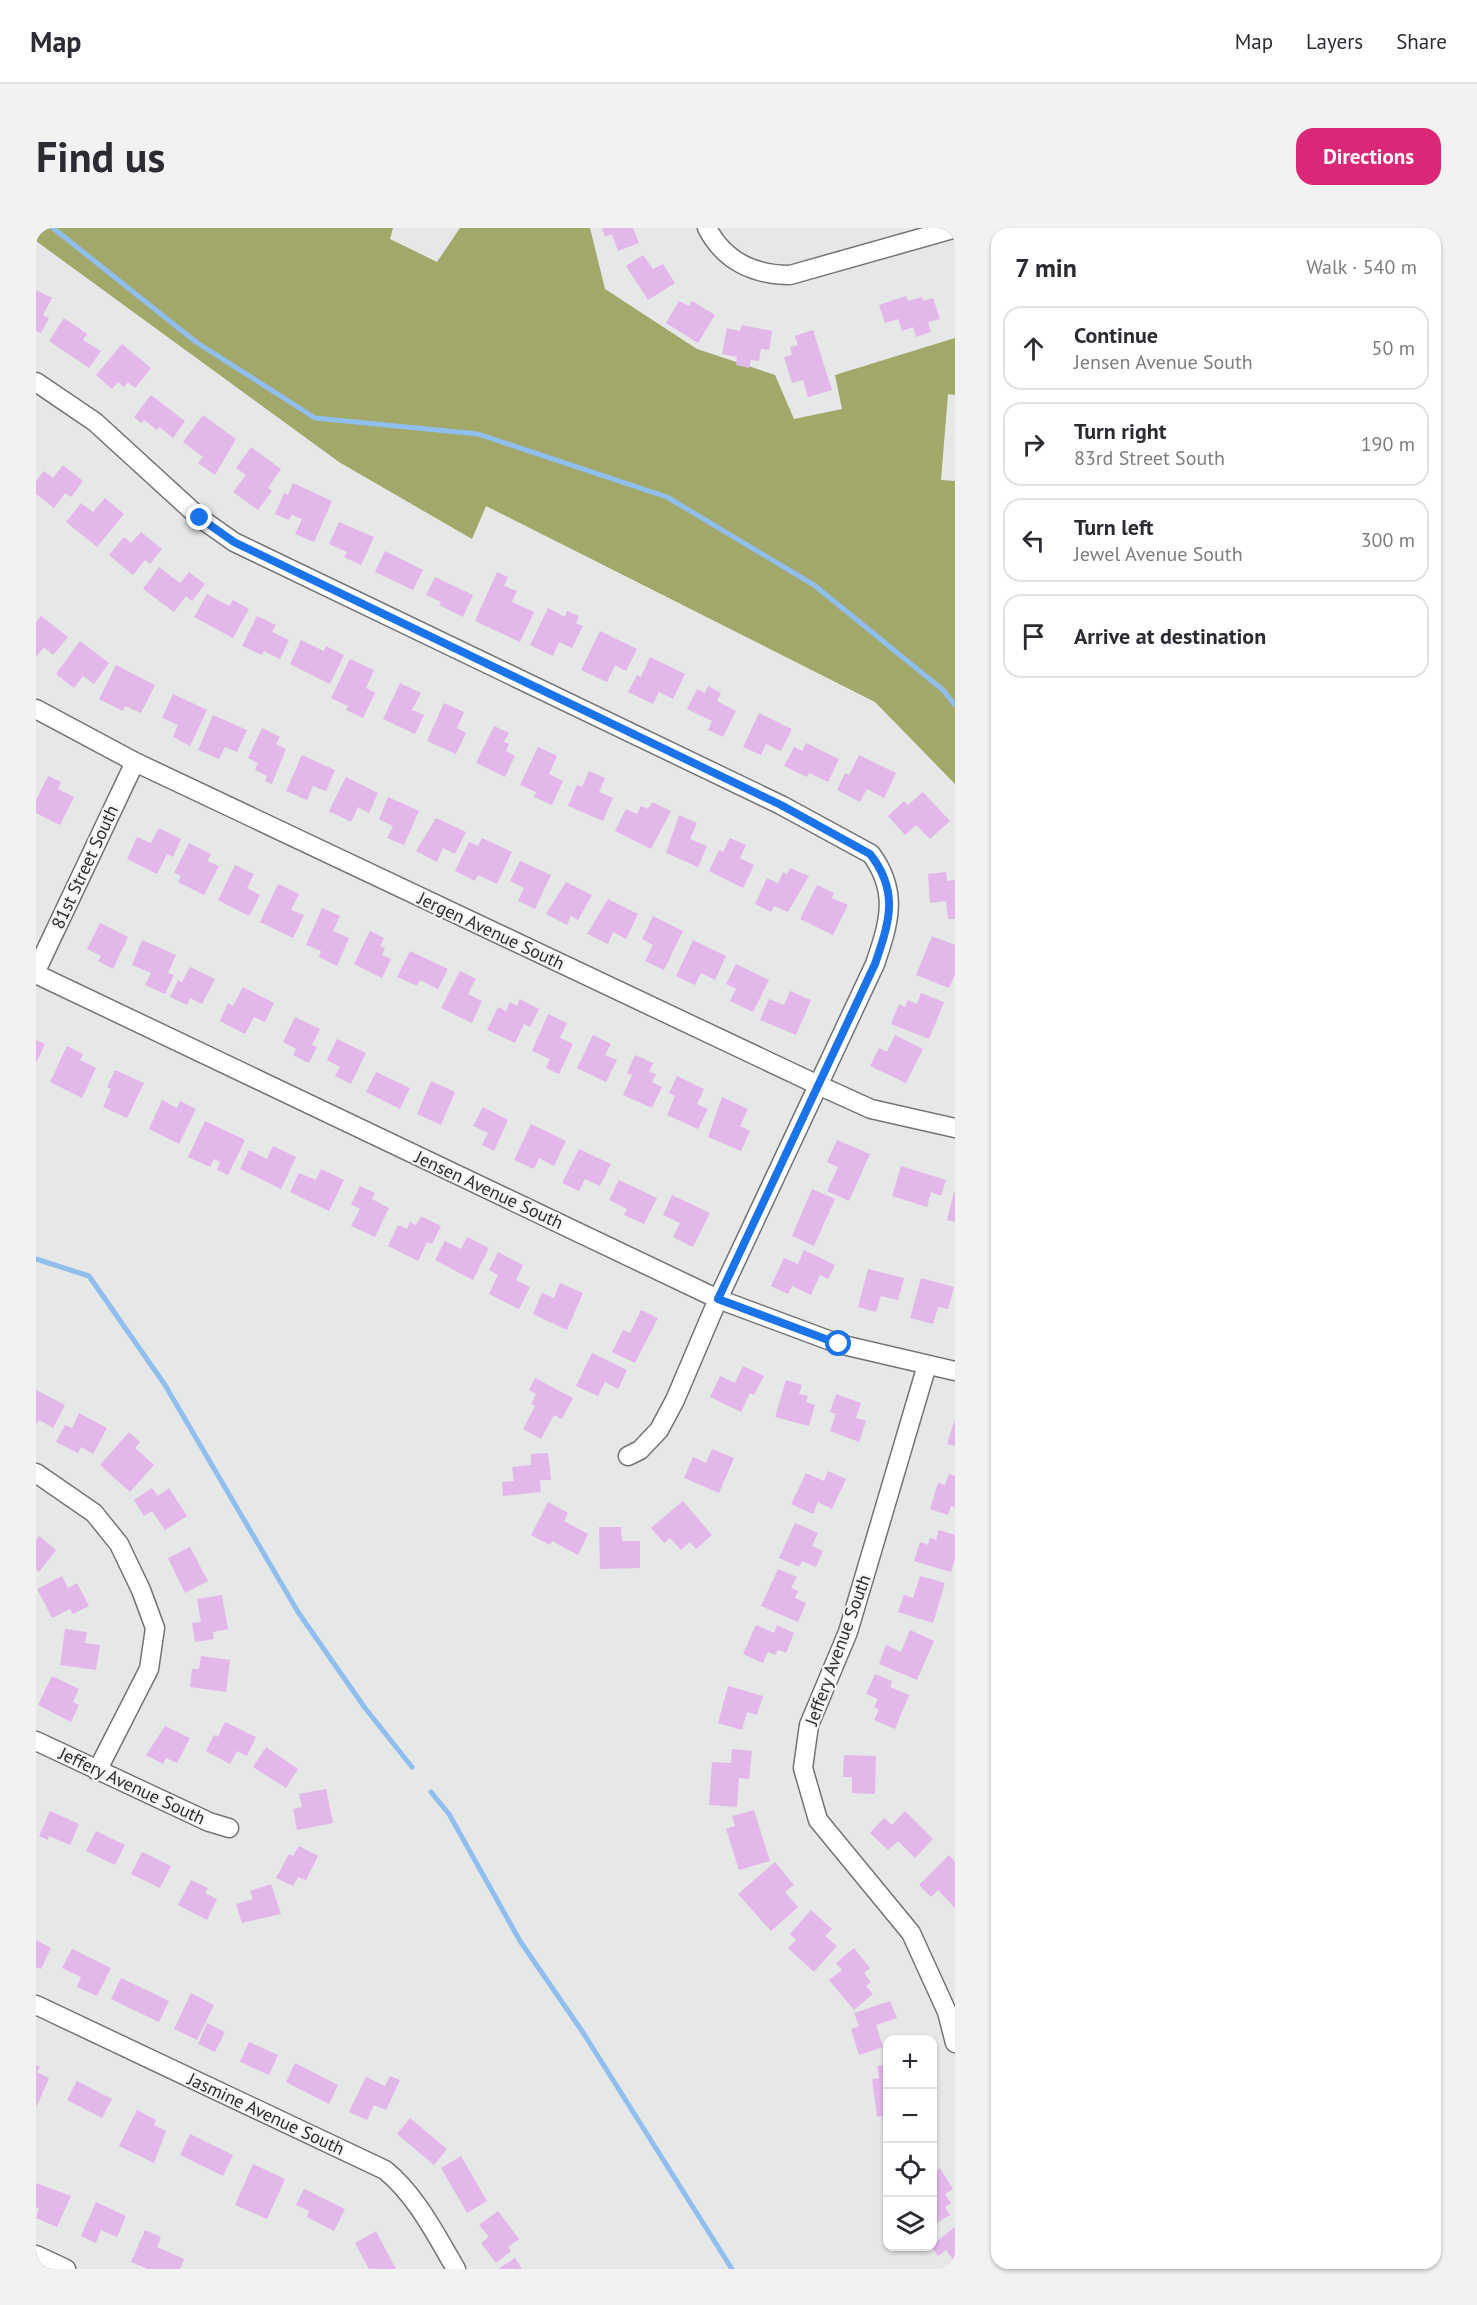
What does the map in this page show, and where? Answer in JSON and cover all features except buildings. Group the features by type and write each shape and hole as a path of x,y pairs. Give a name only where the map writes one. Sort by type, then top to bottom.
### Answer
{"street":[{"path":"707,228 725,253 735,261 771,275 790,275 953,228 955,236"},
{"path":"36,382 95,422 200,518 234,542 781,805 870,854 883,874 889,890 889,922 875,964 718,1299 660,1430 640,1450 628,1456"},
{"name":"Jergen Avenue South","path":"36,709 135,762 818,1085 871,1108 955,1128"},
{"name":"81st Street South","path":"36,973 135,762"},
{"name":"Jensen Avenue South","path":"36,973 718,1299 839,1344 955,1371"},
{"name":"Jeffery Avenue South","path":"927,1365 848,1632 809,1725 803,1768 818,1820 911,1933 947,2012 955,2043"},
{"path":"36,1473 94,1513 119,1544 141,1590 155,1628 148,1669 97,1771"},
{"name":"Jeffery Avenue South","path":"36,1741 97,1771 230,1828"},
{"name":"Jasmine Avenue South","path":"36,2005 386,2170 399,2182 435,2233 456,2269"},
{"path":"36,2255 66,2269"}],"green space":[{"path":"36,228 393,228 390,239 437,262 460,228 590,228 605,289 697,349 775,375 794,419 842,409 835,375 955,338 955,395 948,394 941,480 955,481 955,784 875,702 486,506 472,539 339,462 36,241"}],"waterway":[{"path":"53,228 196,342 315,418 478,434 667,497 814,585 943,690 955,705"},
{"path":"36,1259 89,1276 165,1385 298,1612 365,1708 412,1767"},
{"path":"431,1792 449,1814 520,1941 584,2034 732,2269"}],"route":[{"path":"200,518 234,542 473,659 781,805 870,854 880,867 889,890 889,922 875,964 718,1299 839,1344"}]}
